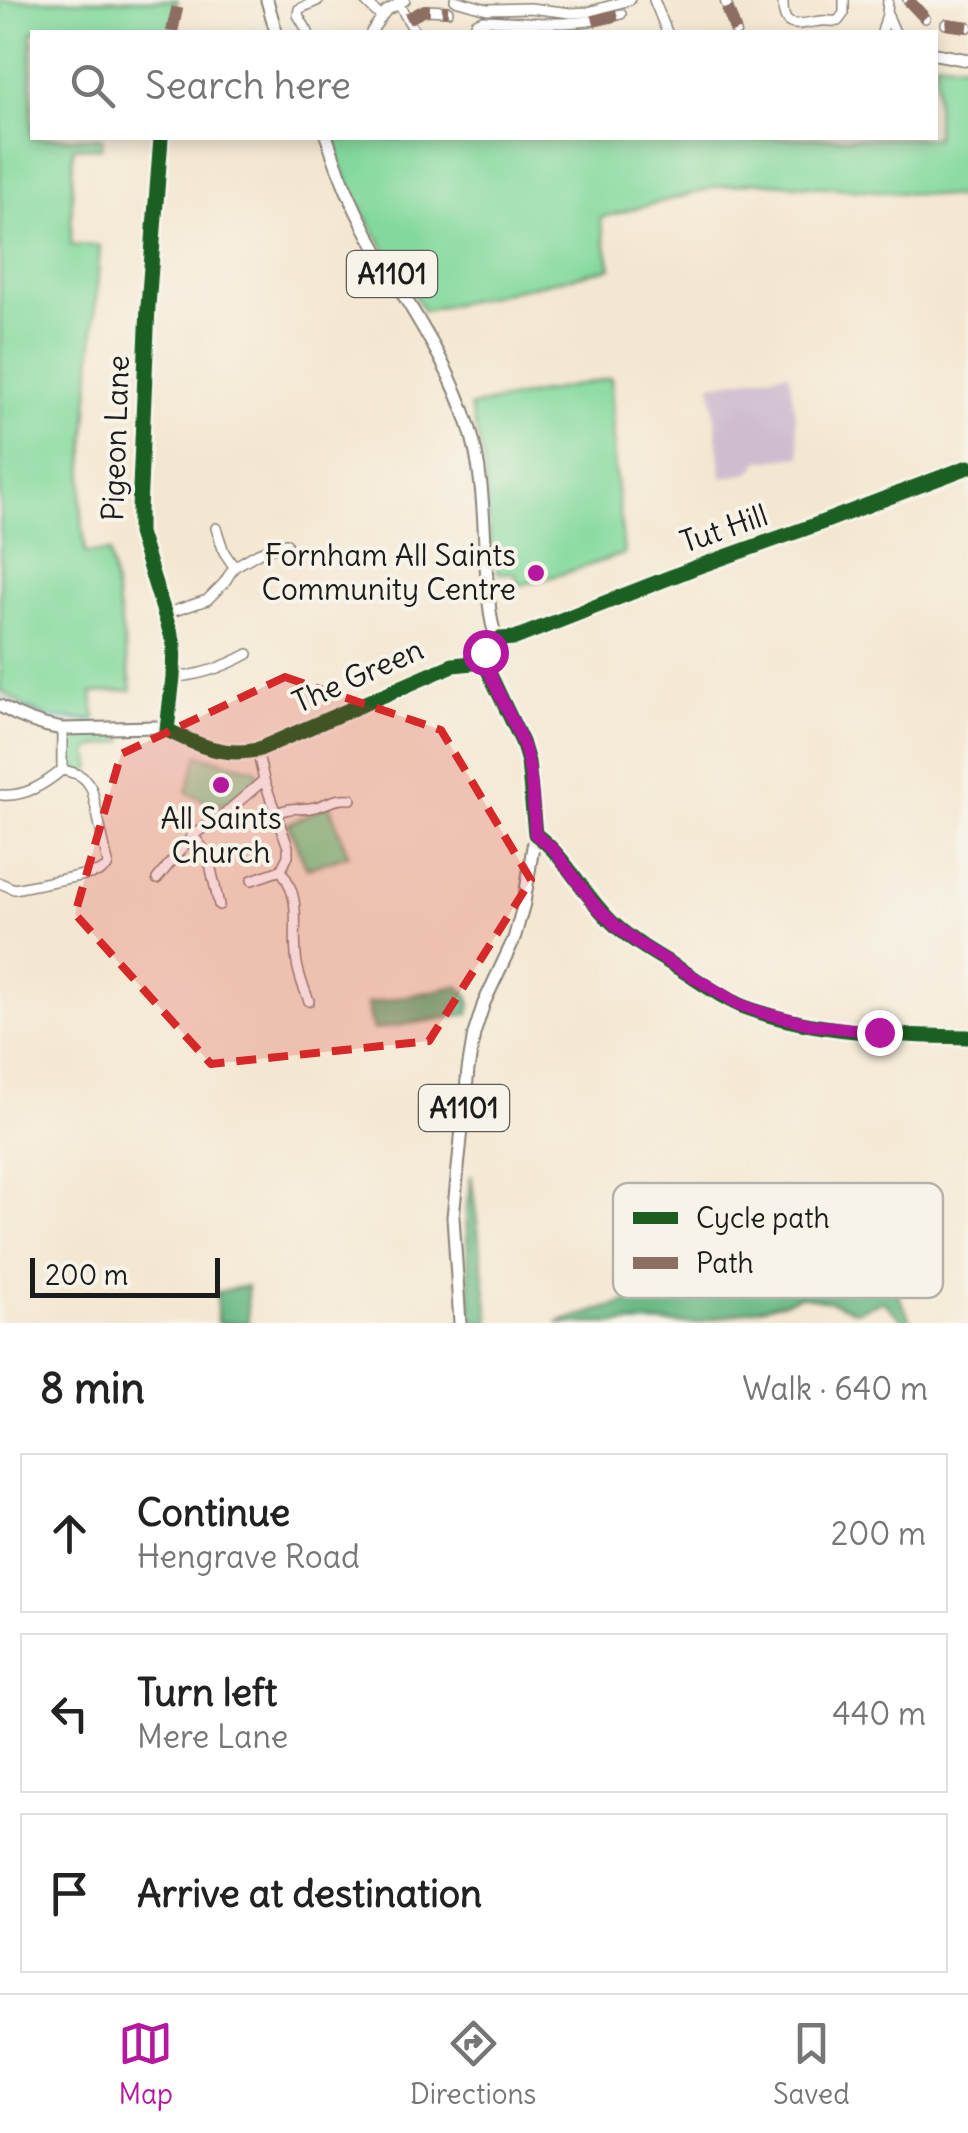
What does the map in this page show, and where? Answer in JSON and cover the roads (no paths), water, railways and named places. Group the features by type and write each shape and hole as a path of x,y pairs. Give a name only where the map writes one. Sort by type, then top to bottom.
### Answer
{"main road":[{"path":"267,0 275,30"},
{"path":"938,54 968,60"},
{"name":"A1101","path":"330,140 343,183 369,236 435,348 468,422 476,448 489,606 498,639"},
{"path":"484,662 497,650 498,639"},
{"name":"A1101","path":"460,1323 453,1217 468,1070 484,1003 514,938 524,903 535,834 526,752 484,662"},
{"name":"The Green","path":"257,750 449,667 484,662"},
{"path":"0,706 28,721 62,728 142,726 167,730 210,750 257,750"}],"street":[{"path":"307,30 298,15 299,9 319,0"},
{"path":"364,0 381,17"},
{"path":"455,0 487,9 530,8 571,13 630,0"},
{"path":"654,0 666,30"},
{"path":"725,0 735,30"},
{"path":"783,0 786,21 794,25 838,21 844,13 844,0"},
{"path":"883,30 888,0"},
{"path":"912,1 925,18"},
{"path":"372,30 390,8 402,2 414,30"},
{"path":"407,19 424,10 448,10"},
{"path":"474,30 476,23 483,20 533,27 583,24 621,14"},
{"path":"888,14 894,30"},
{"path":"946,24 968,28"},
{"name":"Pigeon Lane","path":"161,142 138,510 139,533 174,644 167,730"},
{"name":"Tut Hill","path":"498,639 515,638 968,467"},
{"path":"216,528 234,567"},
{"path":"165,614 207,600 234,567 258,553 286,544"},
{"path":"173,677 220,668 248,654"},
{"path":"62,728 62,770"},
{"path":"252,880 281,870 288,856 257,750"},
{"path":"0,883 14,889 99,872 107,867 108,855 88,782 79,773 62,770 36,788 2,795"},
{"path":"157,879 193,835 264,780"},
{"path":"276,813 290,808 312,808 337,798 351,799"},
{"path":"535,834 554,850 594,904 617,927 738,1004 814,1025 968,1036"},
{"path":"193,835 208,855 218,905"},
{"path":"281,870 294,894 296,954 309,1001"}],"waterway":[{"path":"0,697 45,717 94,722"}],"place":[{"name":"Fornham All Saints Community Centre","path":"536,573"},
{"name":"All Saints Church","path":"221,785"}]}
